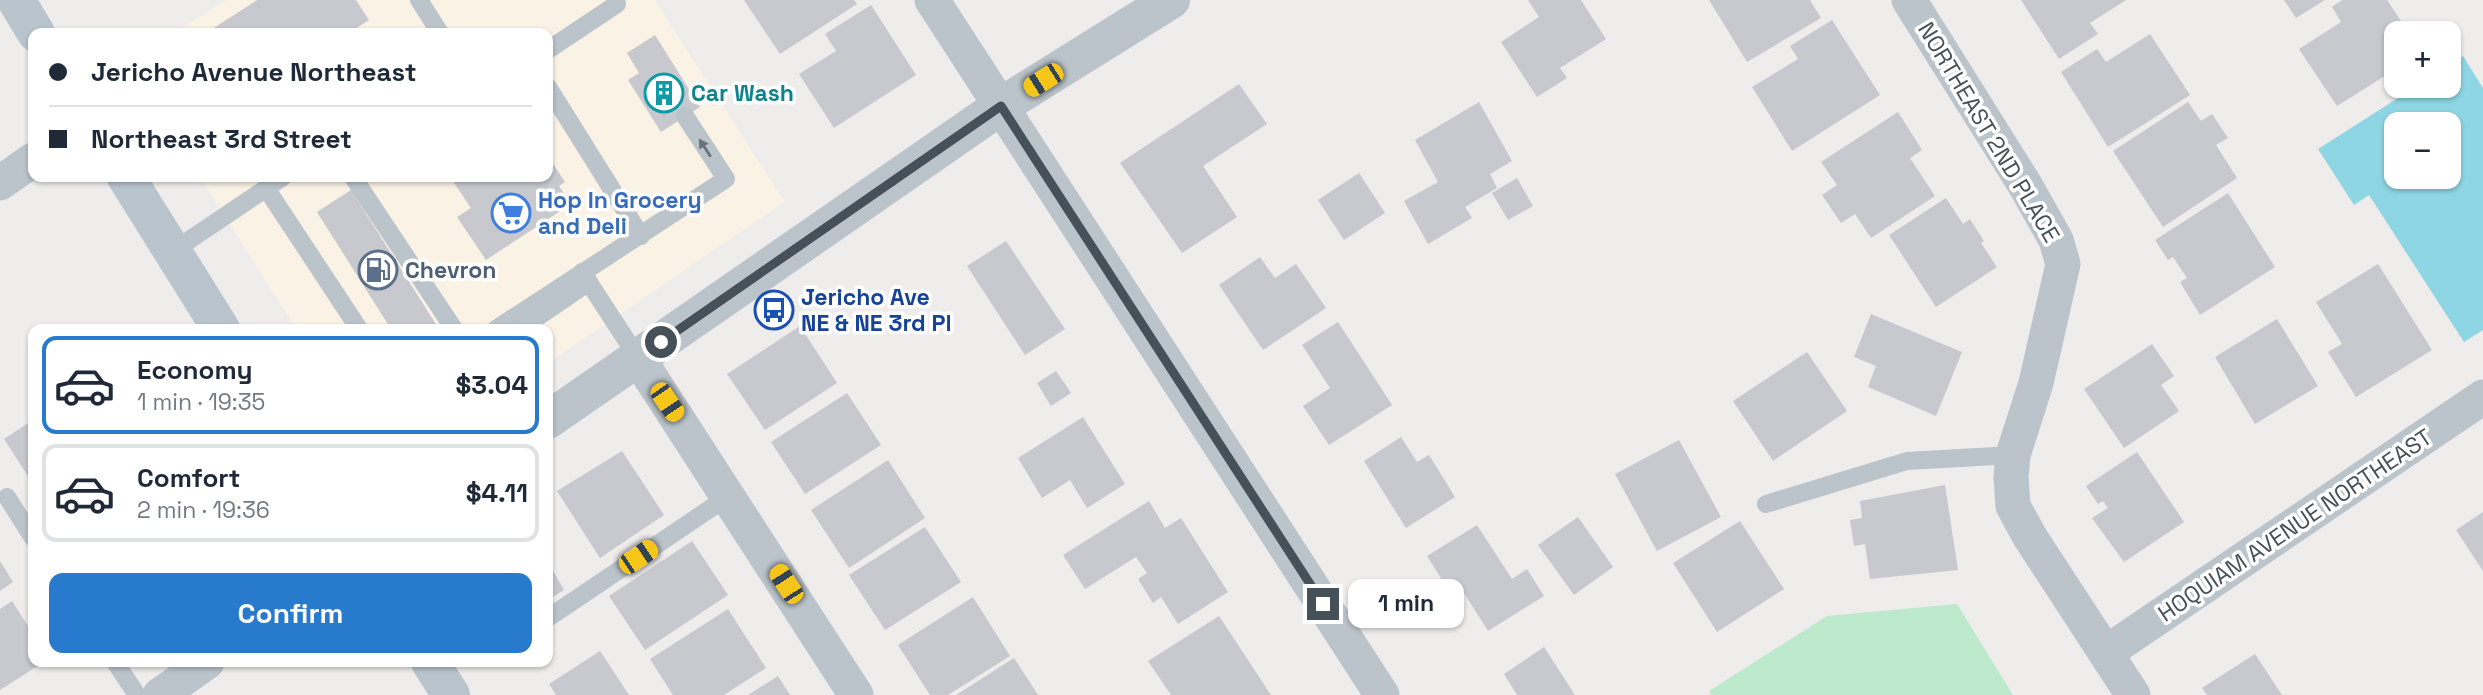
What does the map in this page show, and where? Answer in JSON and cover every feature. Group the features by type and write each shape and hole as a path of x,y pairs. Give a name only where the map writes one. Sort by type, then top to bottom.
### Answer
{"main road":[{"path":"16,0 33,28"},
{"path":"129,182 218,324"},
{"path":"433,667 451,695"}],"street":[{"path":"932,0 1382,695"},
{"path":"553,417 1001,106 1171,0"},
{"name":"NORTHEAST 2ND PLACE","path":"1909,0 2025,185 2056,240 2063,264 2036,383 2013,455 2013,506 2133,695"},
{"path":"0,183 28,163"},
{"path":"638,358 856,695"},
{"name":"HOQUIAM AVENUE NORTHEAST","path":"2107,652 2483,397"},
{"path":"160,695 200,667"}],"lane":[{"path":"419,0 437,28"},
{"path":"553,47 617,4"},
{"path":"553,95 641,236"},
{"path":"526,324 641,236 726,179 685,116"},
{"path":"173,251 275,182"},
{"path":"356,182 451,324"},
{"path":"266,188 356,324"},
{"path":"586,277 638,358"},
{"path":"505,324 586,277"},
{"path":"1766,504 1907,461 2013,455"},
{"path":"553,615 729,496"},
{"path":"7,497 28,529"},
{"path":"118,667 137,695"}],"shaded area":[{"path":"226,0 655,0 785,202 553,360 553,324 293,324 203,182 553,182 553,28 183,28"}],"green space":[{"path":"1957,604 2013,695 1711,695 1709,691 1827,616"}],"water":[{"path":"2463,56 2483,88 2483,330 2464,342 2369,195 2354,205 2318,149 2398,98 2461,98"}],"building":[{"path":"257,0 356,0 369,20 357,28 214,28"},
{"path":"744,0 854,0 857,4 780,54"},
{"path":"1528,0 1581,0 1606,39 1560,68 1567,78 1537,97 1501,42 1539,17"},
{"path":"1709,0 1810,0 1821,18 1747,62"},
{"path":"2021,0 2126,0 2090,23 2098,34 2059,59"},
{"path":"2284,0 2325,0 2296,18"},
{"path":"2342,0 2387,0 2401,21 2384,21 2384,77 2337,106 2299,49 2341,22 2332,7"},
{"path":"871,5 916,75 834,128 799,74 836,51 825,34"},
{"path":"1832,20 1880,95 1792,151 1752,87 1798,59 1790,46"},
{"path":"2150,34 2190,95 2108,147 2061,72 2097,49 2106,62"},
{"name":"Car Wash","path":"655,35 700,107 661,132 628,80 639,73 627,53"},
{"path":"1239,84 1267,124 1203,166 1237,217 1182,253 1120,163"},
{"path":"1479,102 1512,161 1490,174 1497,188 1465,207 1472,218 1428,244 1404,201 1438,182 1415,140"},
{"path":"2188,102 2201,121 2212,114 2228,138 2216,145 2237,178 2163,227 2113,151"},
{"path":"1898,112 1922,150 1910,158 1935,196 1871,238 1855,214 1841,223 1822,195 1837,185 1821,162"},
{"name":"Hop In Grocery and Deli","path":"553,164 565,182 559,186 571,204 486,260 457,217 471,208 453,182 553,182"},
{"path":"1359,173 1385,213 1344,240 1318,200"},
{"path":"1517,178 1533,206 1508,220 1492,193"},
{"name":"Chevron","path":"351,190 436,324 388,324 317,212"},
{"path":"2228,193 2275,267 2200,315 2180,282 2187,278 2173,257 2168,260 2155,240"},
{"path":"1946,198 1963,224 1970,219 1984,241 1981,243 1997,267 1936,307 1889,235"},
{"path":"1006,241 1065,329 1025,355 967,266"},
{"path":"1260,257 1275,278 1296,264 1326,308 1263,350 1219,285"},
{"path":"2378,264 2432,350 2356,397 2328,352 2342,344 2316,302"},
{"path":"1871,314 1962,352 1936,416 1868,387 1876,366 1854,357"},
{"path":"2277,319 2318,386 2255,424 2215,357"},
{"path":"1338,322 1392,405 1329,445 1303,406 1330,388 1302,345"},
{"path":"800,326 837,383 765,430 727,374"},
{"path":"2152,344 2174,376 2161,385 2179,411 2124,448 2084,389"},
{"path":"1807,352 1847,411 1773,461 1733,401"},
{"path":"1056,371 1071,393 1051,406 1037,383"},
{"path":"847,393 881,445 805,494 771,442"},
{"path":"1083,417 1125,484 1087,508 1070,480 1042,498 1018,458"},
{"path":"28,423 28,476 4,439"},
{"path":"1401,437 1417,462 1429,455 1455,497 1406,528 1364,461"},
{"path":"1679,440 1721,517 1657,551 1615,474"},
{"path":"622,451 664,515 600,558 557,491"},
{"path":"2137,452 2184,522 2124,562 2092,518 2108,508 2103,501 2098,504 2086,486"},
{"path":"888,460 925,518 849,568 811,510"},
{"path":"1945,485 1958,570 1870,579 1865,544 1854,546 1850,520 1862,518 1860,501"},
{"path":"1149,501 1165,528 1181,518 1228,592 1178,624 1161,597 1153,603 1138,579 1147,573 1136,557 1085,589 1063,555"},
{"path":"2483,512 2483,571 2456,530"},
{"path":"1578,517 1613,567 1574,595 1538,545"},
{"path":"1740,521 1784,589 1717,632 1673,563"},
{"path":"1477,525 1512,579 1527,569 1544,596 1488,631 1459,585 1449,591 1427,556"},
{"path":"925,527 961,582 885,630 849,575"},
{"path":"692,541 728,595 645,650 609,596"},
{"path":"0,561 13,582 0,591"},
{"path":"553,571 564,590 553,597"},
{"path":"973,597 1010,656 948,695 930,695 898,645"},
{"path":"12,601 28,626 28,667 36,667 0,690 0,609"},
{"path":"728,609 766,668 724,695 673,695 650,659"},
{"path":"1219,616 1271,695 1171,695 1148,661"},
{"path":"1544,647 1575,695 1517,695 1504,674"},
{"path":"600,651 629,695 556,695 549,684"},
{"path":"2255,654 2282,695 2207,695 2202,688"},
{"path":"1014,658 1038,695 956,695"},
{"path":"778,676 790,695 748,695"}],"place":[{"name":"Car Wash","path":"664,93"},
{"name":"Hop In Grocery and Deli","path":"511,213"},
{"name":"Chevron","path":"378,270"},
{"name":"Jericho Ave NE & NE 3rd Pl","path":"774,310"}],"route":[{"path":"661,342 1001,106 1323,604"}]}
